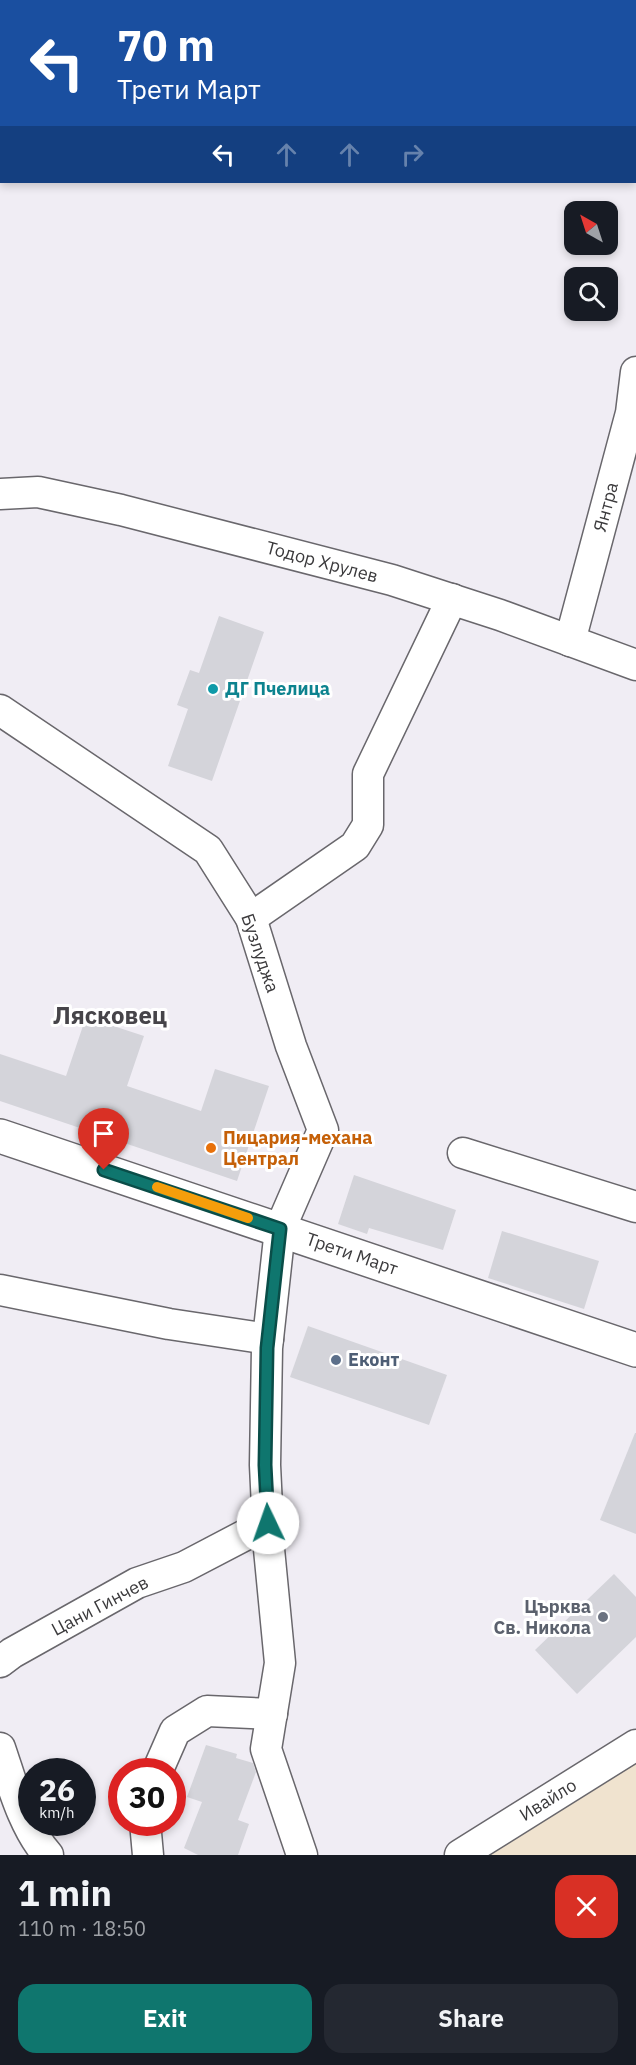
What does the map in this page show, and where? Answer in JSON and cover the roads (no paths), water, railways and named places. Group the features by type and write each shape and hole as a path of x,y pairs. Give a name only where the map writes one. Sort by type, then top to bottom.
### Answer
{"street":[{"name":"Янтра","path":"570,641 631,413 636,372"},
{"name":"Тодор Хрулев","path":"0,494 38,492 121,510 392,580 636,665"},
{"path":"252,918 355,846 368,825 368,774 452,599"},
{"name":"Бузлуджа","path":"0,710 208,850 252,918 291,1046 323,1130 280,1229"},
{"name":"Трети Март","path":"0,1136 636,1350"},
{"path":"463,1154 636,1207"},
{"path":"280,1229 268,1339 265,1465 280,1663 266,1749 302,1855"},
{"path":"0,1290 169,1324 268,1339"},
{"name":"Цани Гинчев","path":"0,1662 12,1653 137,1583 184,1567 268,1523"},
{"path":"163,1758 175,1731 207,1711 272,1714"},
{"name":"Ивайло","path":"460,1855 636,1744"},
{"path":"0,1748 29,1823 39,1844 48,1855"},
{"path":"146,1836 148,1855"}],"place":[{"name":"ДГ Пчелица","path":"213,689"},
{"name":"Пицария-механа Централ","path":"211,1148"},
{"name":"Еконт","path":"336,1360"},
{"name":"Църква Св. Никола","path":"603,1617"}],"district":[{"name":"Лясковец","path":"110,1016"}]}
